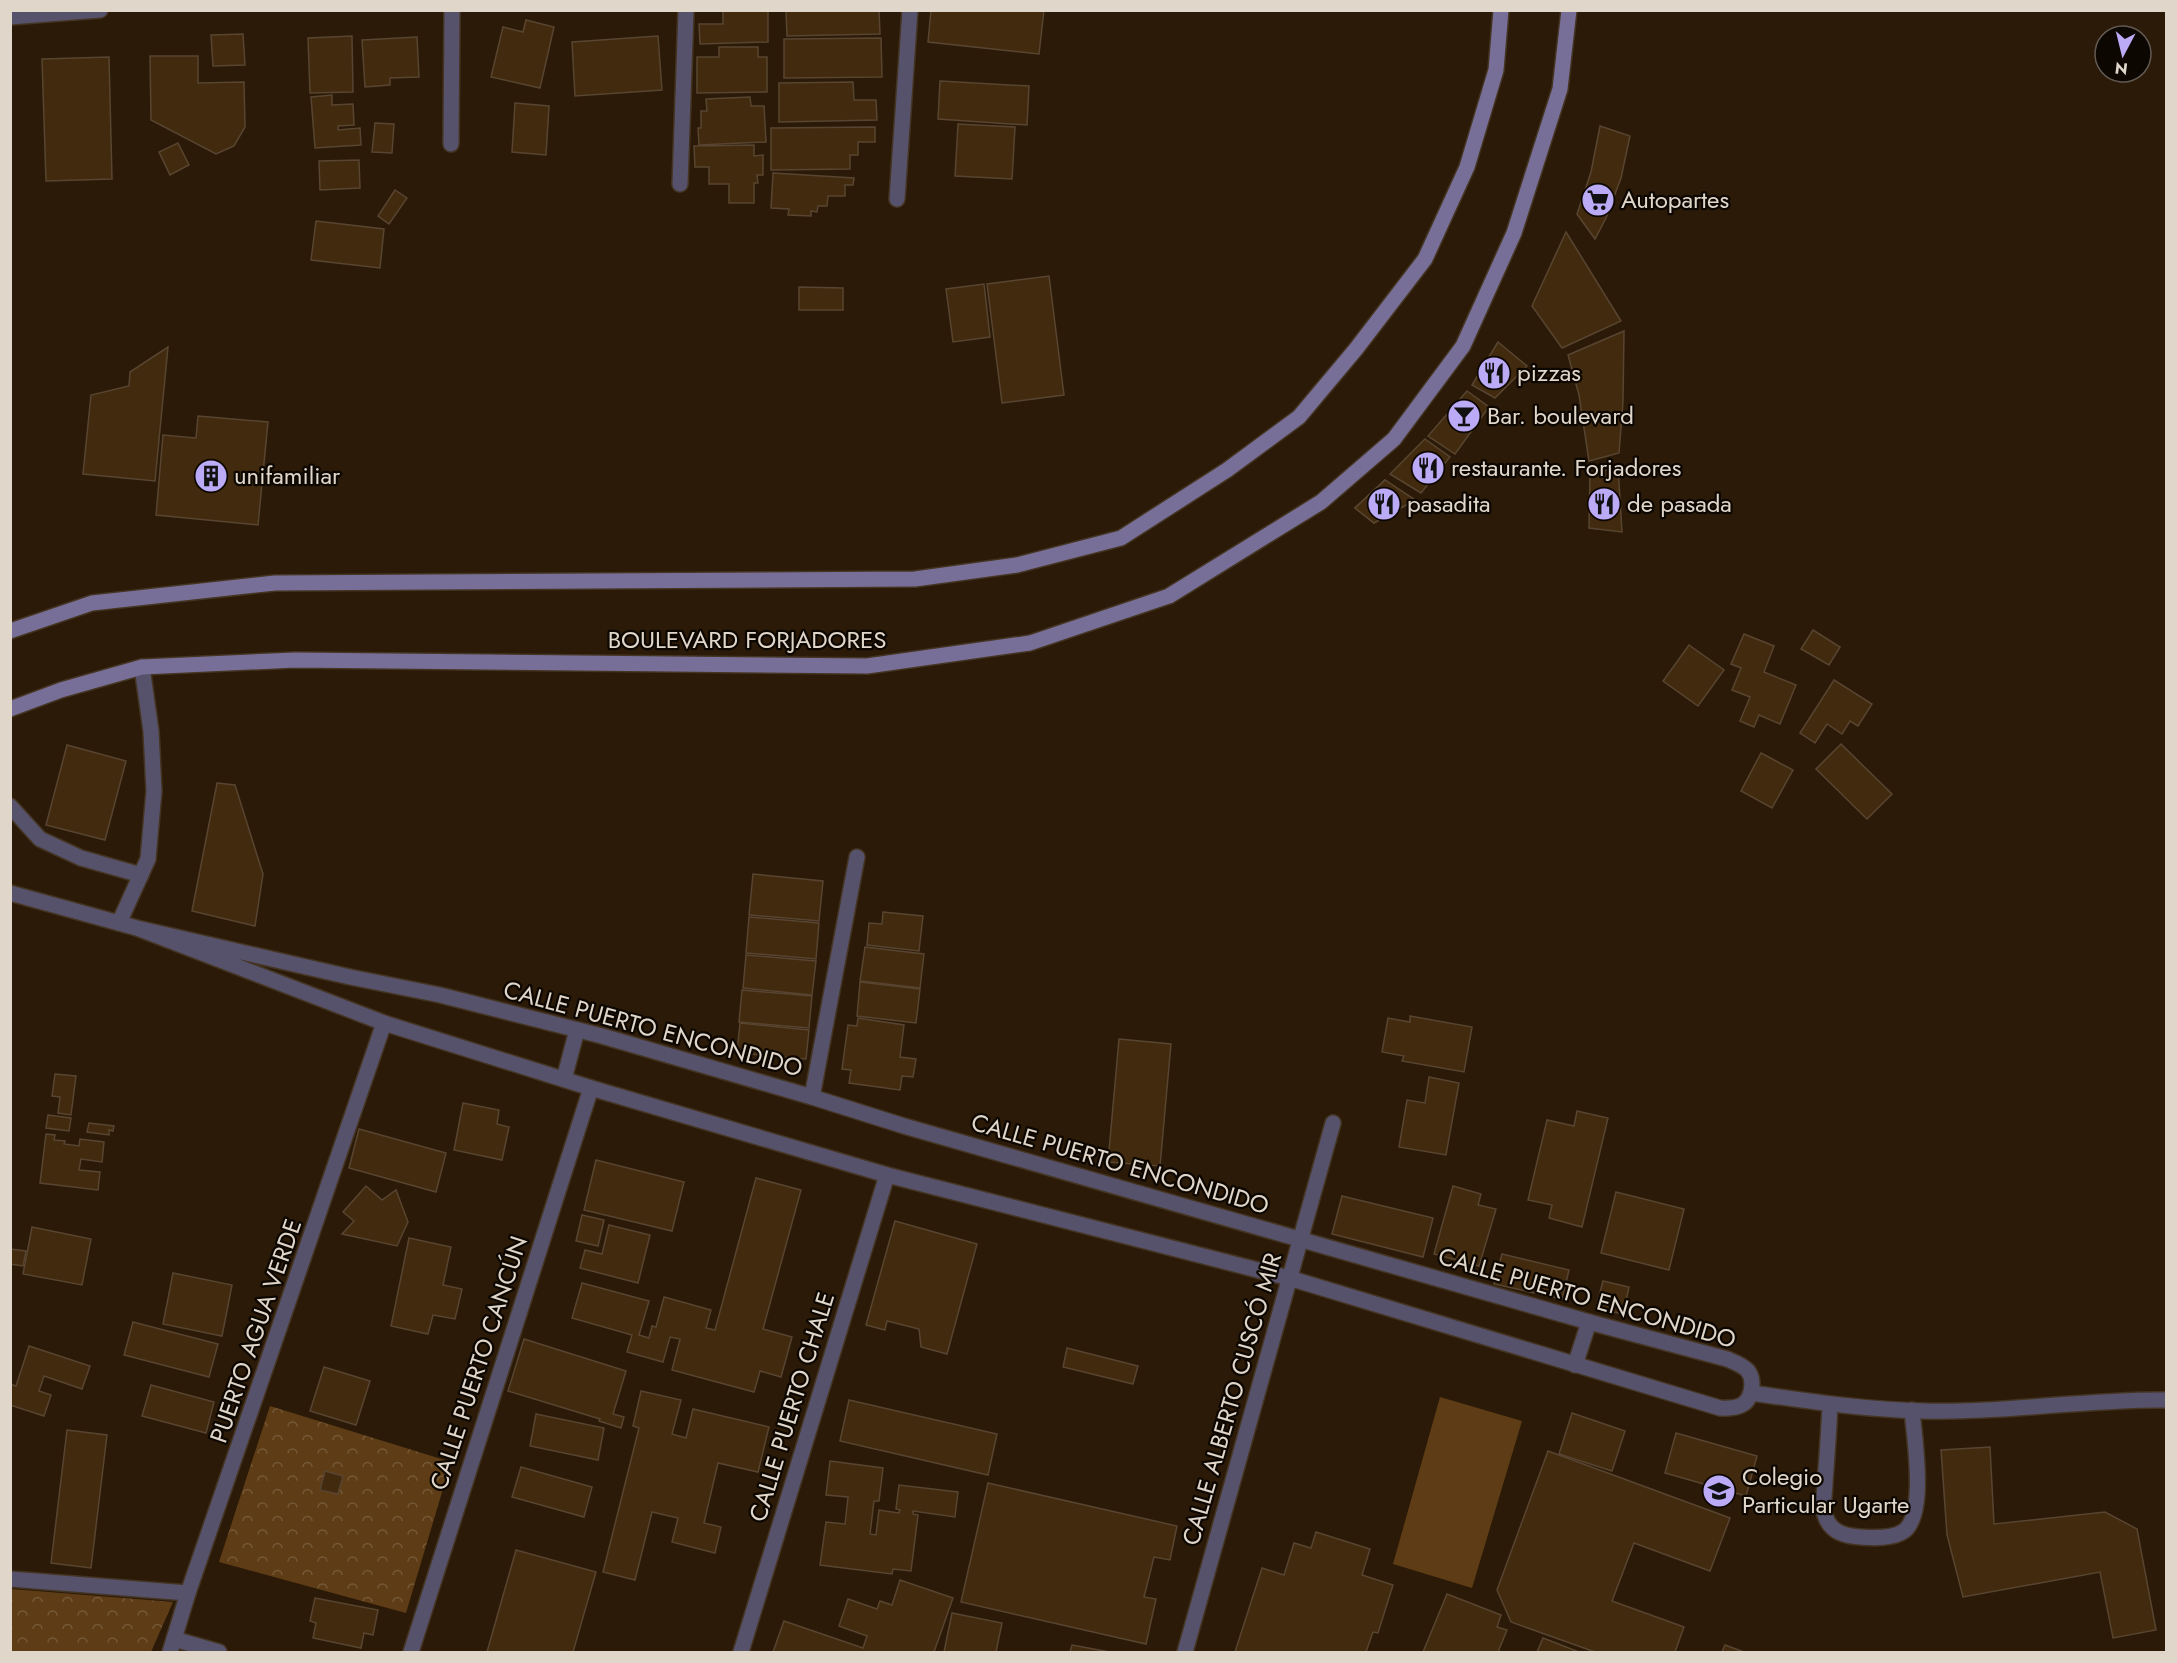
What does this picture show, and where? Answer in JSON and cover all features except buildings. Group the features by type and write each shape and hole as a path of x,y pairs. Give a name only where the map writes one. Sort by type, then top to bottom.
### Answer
{"main road":[{"path":"10,631 92,603 274,583 915,579 1017,565 1121,538 1227,470 1299,417 1356,349 1425,259 1467,167 1496,70 1501,10"},
{"name":"BOULEVARD FORJADORES","path":"10,709 61,690 142,667 296,660 867,666 1030,643 1169,596 1321,502 1394,439 1463,346 1515,233 1560,88 1569,10"}],"street":[{"path":"10,17 100,10"},
{"path":"451,144 452,10"},
{"path":"680,184 686,10"},
{"path":"897,199 910,10"},
{"path":"119,923 148,860 154,791 151,731 142,667"},
{"path":"10,806 40,839 81,858 141,875"},
{"path":"812,1097 857,856"},
{"name":"CALLE PUERTO ENCONDIDO","path":"10,893 137,928 350,977 441,995 578,1030 1589,1322 1728,1359 1747,1370 1752,1378 1751,1393 1744,1404 1734,1408 1719,1408 1289,1278 887,1174 591,1088 384,1023 137,928"},
{"name":"PUERTO AGUA VERDE","path":"172,1646 188,1593 384,1023"},
{"path":"564,1079 578,1030"},
{"name":"CALLE PUERTO CANCÚN","path":"411,1653 591,1088"},
{"name":"CALLE ALBERTO CUSCÓ MIR","path":"1185,1653 1333,1123"},
{"name":"CALLE PUERTO CHALE","path":"741,1653 887,1174"},
{"path":"1575,1365 1589,1322"},
{"path":"1751,1393 1830,1404 1912,1410 2010,1410 2166,1400"},
{"path":"1830,1404 1823,1509 1830,1526 1838,1533 1856,1537 1891,1536 1904,1532 1912,1522 1916,1510 1917,1488 1912,1410"},
{"path":"10,1579 188,1593"},
{"path":"172,1646 219,1653"}],"green space":[{"path":"1440,1397 1522,1421 1472,1588 1393,1564"},
{"path":"270,1406 451,1462 406,1613 219,1562"},
{"path":"11,1589 173,1602 151,1652 11,1652"}],"place":[{"name":"Autopartes","path":"1598,200"},
{"name":"pizzas","path":"1494,373"},
{"name":"Bar. boulevard","path":"1464,416"},
{"name":"restaurante. Forjadores","path":"1428,468"},
{"name":"unifamiliar","path":"211,476"},
{"name":"pasadita","path":"1384,504"},
{"name":"de pasada","path":"1604,504"},
{"name":"Colegio Particular Ugarte","path":"1719,1491"}]}
